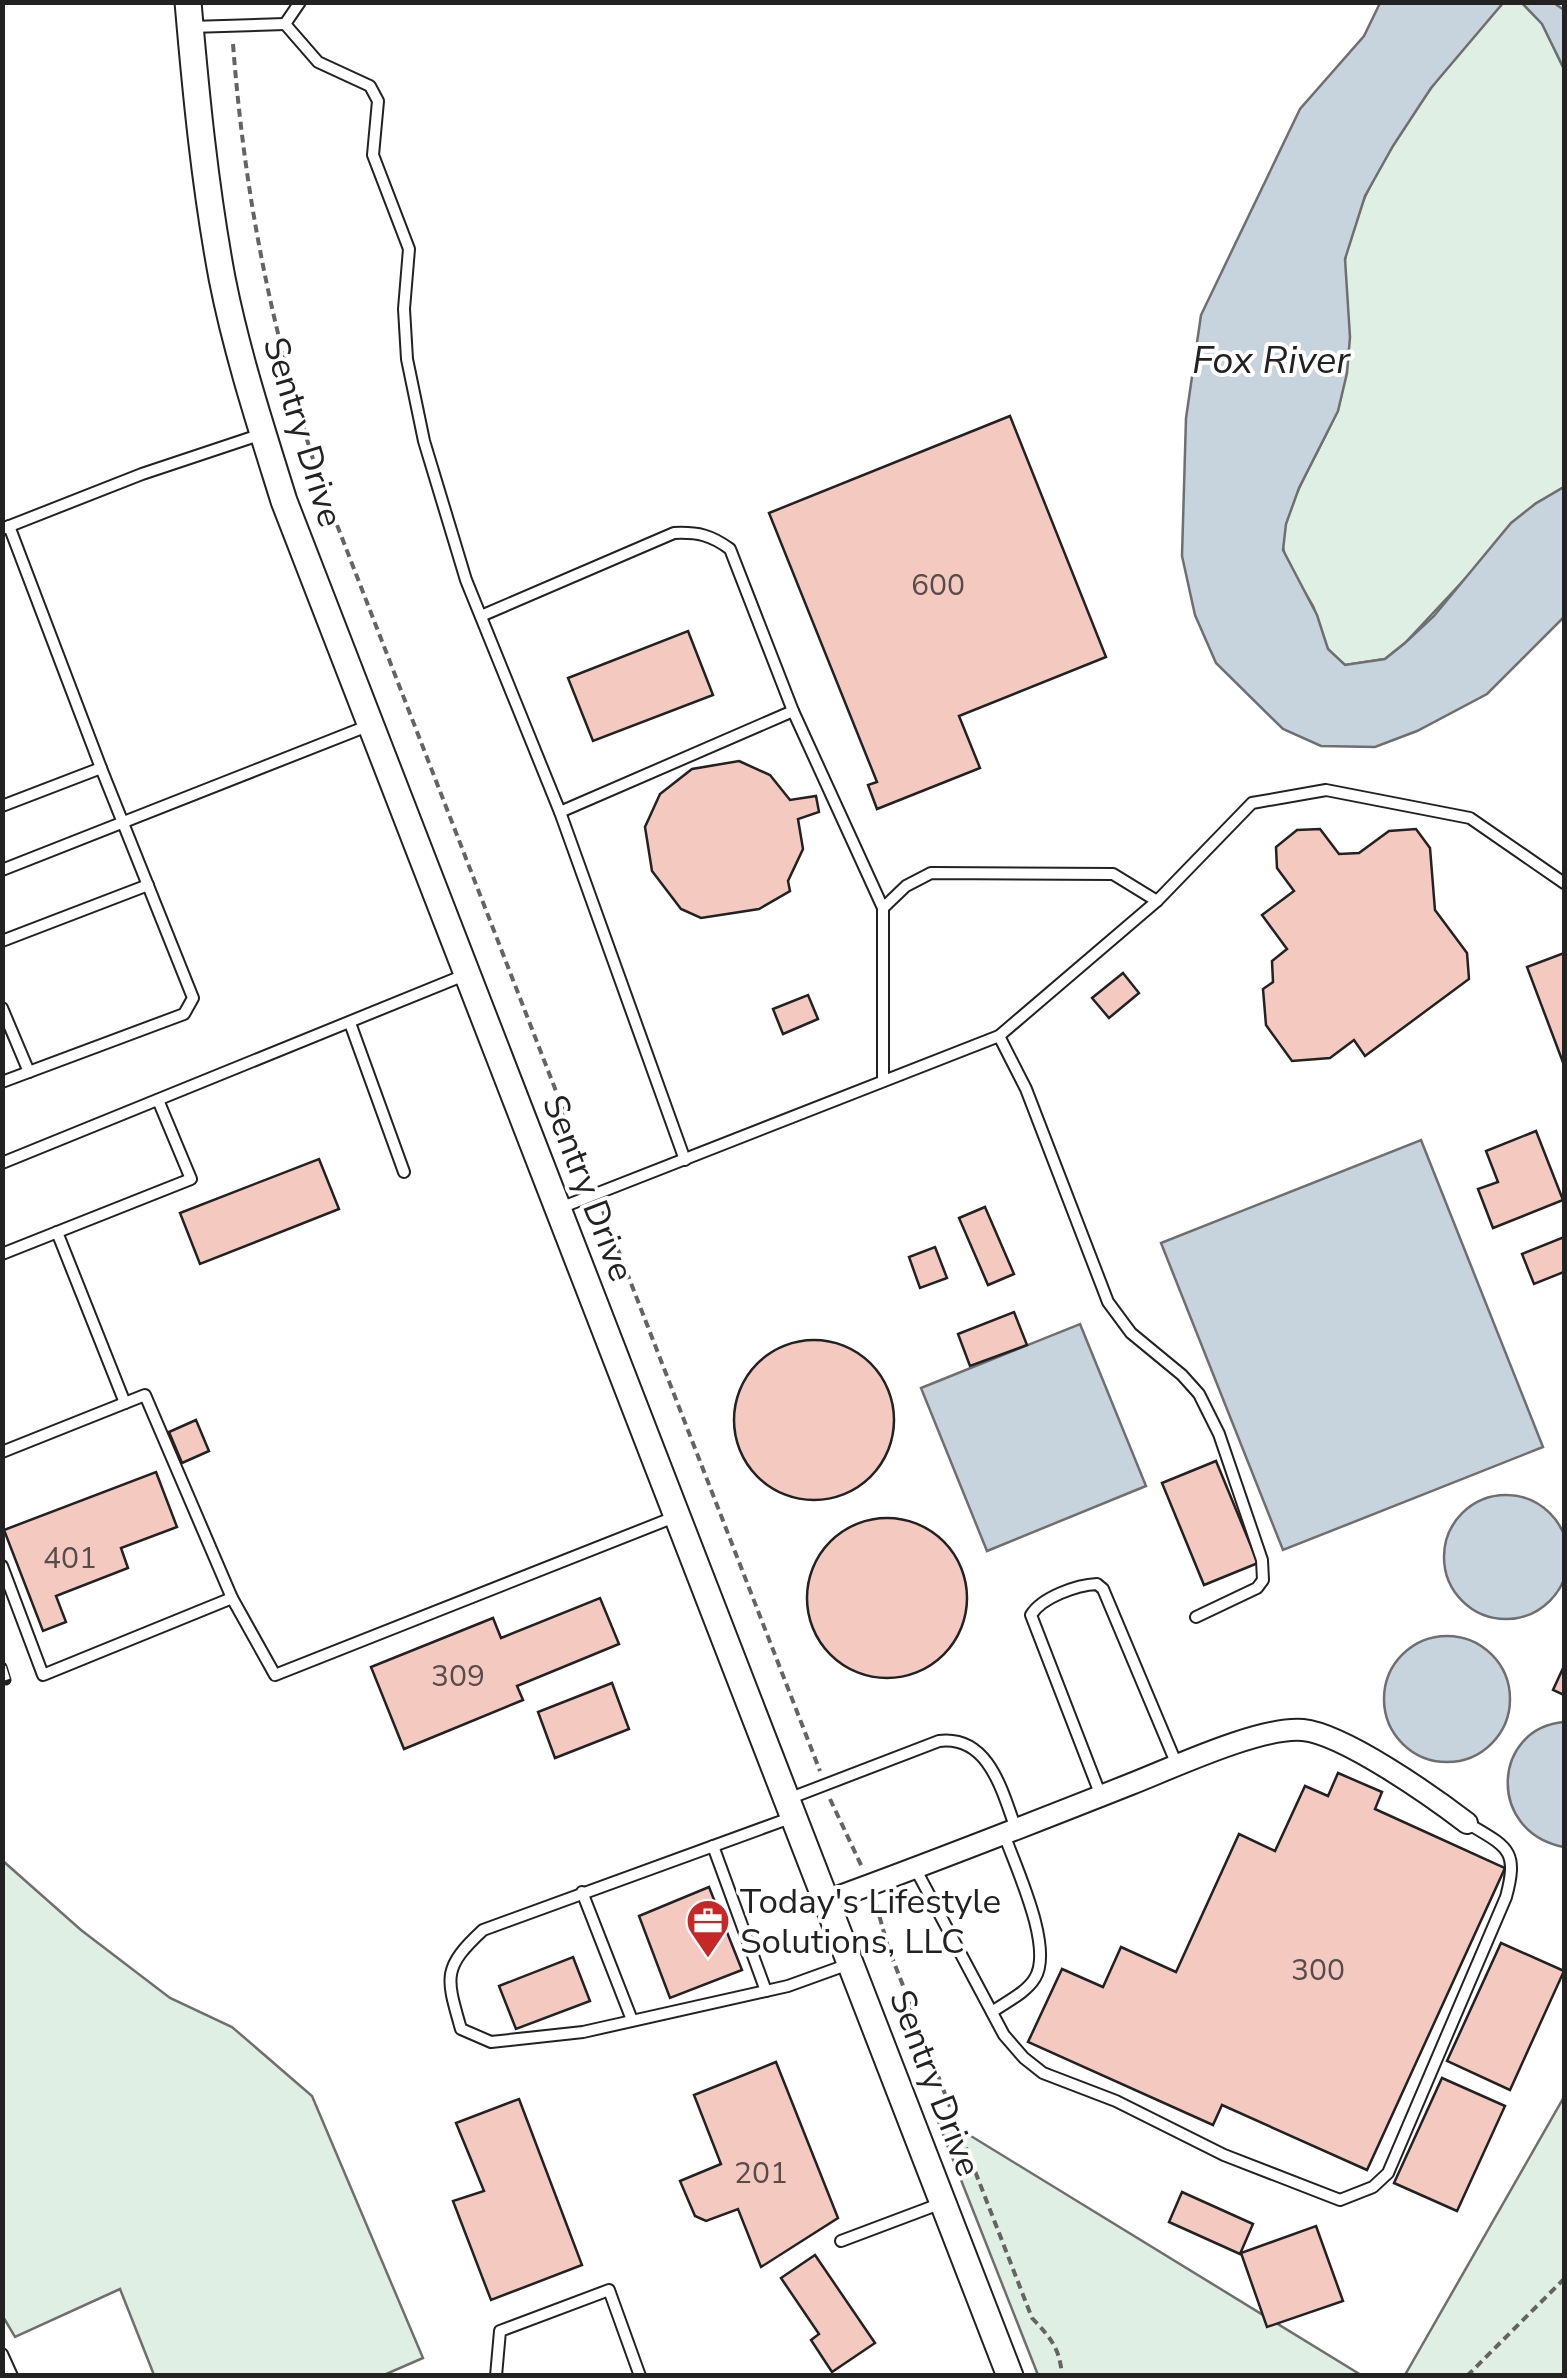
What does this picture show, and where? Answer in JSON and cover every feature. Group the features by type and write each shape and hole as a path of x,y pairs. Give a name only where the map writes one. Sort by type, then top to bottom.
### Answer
{"street":[{"name":"Sentry Drive","path":"189,15 202,160 223,282 284,501 1010,2376"},
{"path":"826,1901 1177,1766 1287,1730 1306,1730 1328,1737 1416,1786 1467,1823"}],"lane":[{"path":"285,24 300,2"},
{"path":"189,15 285,24 318,62 370,86 378,101 373,155 409,248 404,309 410,376 424,441 466,580 560,812 685,1160"},
{"path":"2,1082 184,1014 192,998 6,528 142,474 263,433"},
{"path":"481,616 674,534 697,532 714,537 730,550 793,712 883,908 883,1082"},
{"path":"560,812 793,712"},
{"path":"2,870 371,725"},
{"path":"2,806 102,768"},
{"path":"558,1208 999,1036 1156,900 1252,804 1326,790 1470,818 1564,883"},
{"path":"883,908 906,886 931,873 1113,874 1156,900"},
{"path":"2,942 148,885"},
{"path":"2,1163 468,974"},
{"path":"2,1008 29,1072"},
{"path":"350,1023 404,1172"},
{"path":"999,1036 1026,1089 1108,1302 1131,1333 1199,1394 1219,1434 1262,1560 1263,1580 1258,1588 1196,1617"},
{"path":"2,1254 191,1179 158,1100"},
{"path":"57,1232 124,1403"},
{"path":"2,1452 145,1395 232,1598 275,1675 678,1516"},
{"path":"2,1566 44,1675 232,1598"},
{"path":"1101,1796 1031,1616 1044,1602 1086,1585 1098,1584 1103,1589 1177,1766"},
{"path":"850,1963 766,1990 583,2032 492,2042 461,2029 450,1990 455,1956 483,1930 713,1846 938,1741 952,1740 974,1748 993,1770 1041,1952 1037,1975 1026,1989 992,2012"},
{"path":"915,1868 1004,2035 1043,2073 1116,2101 1240,2162 1340,2200 1373,2187 1388,2173 1506,1898 1514,1869 1512,1858 1498,1842 1467,1823"},
{"path":"713,1846 766,1990"},
{"path":"582,1892 632,2020"},
{"path":"841,2241 943,2202"},
{"path":"496,2376 500,2331 608,2290 640,2376"},
{"path":"2,2354 12,2376"}],"path":[{"path":"1467,2376 1564,2279"}],"green space":[{"path":"1503,3 1522,3 1542,23 1564,69 1564,487 1535,504 1405,643 1385,659 1345,665 1325,644 1313,606 1284,552 1283,536 1295,497 1341,397 1345,363 1345,260 1352,229 1366,195 1407,122 1431,87"},
{"path":"3,1861 81,1930 170,1998 232,2027 312,2096 423,2358 384,2375 154,2375 120,2289 15,2337 2,2315"},
{"path":"1564,2097 1564,2375 1405,2375"},
{"path":"935,2114 1361,2375 1038,2375"}],"water":[{"name":"Fox River","path":"1380,3 1503,3 1431,88 1365,196 1345,259 1350,337 1347,373 1338,411 1299,488 1286,524 1283,550 1317,615 1328,649 1345,665 1385,659 1434,616 1511,523 1564,487 1564,617 1487,694 1417,731 1375,747 1321,746 1283,729 1216,663 1195,615 1182,556 1186,418 1201,315 1300,109 1364,36"},
{"path":"1522,3 1554,3 1564,10 1564,69 1542,24"},
{"path":"1421,1140 1543,1447 1283,1550 1161,1243"},
{"path":"1080,1324 1146,1486 987,1551 921,1388"},
{"path":"1506,1495 1530,1500 1550,1513 1563,1533 1568,1557 1563,1581 1550,1601 1530,1614 1506,1619 1482,1614 1462,1601 1449,1581 1444,1557 1449,1533 1462,1513 1482,1500"},
{"path":"1447,1636 1471,1641 1491,1655 1505,1675 1510,1699 1505,1723 1491,1743 1471,1757 1447,1762 1423,1757 1403,1743 1389,1723 1384,1699 1389,1675 1403,1655 1423,1641"},
{"path":"1564,1722 1564,1847 1539,1838 1521,1822 1511,1802 1508,1781 1512,1760 1523,1742 1540,1728"}],"building":[{"path":"1010,416 1106,657 959,716 980,768 877,809 868,785 877,782 769,513"},
{"path":"688,631 713,695 593,741 568,678"},
{"path":"739,761 770,775 790,800 816,796 819,812 798,819 803,849 788,881 790,891 759,909 701,918 681,909 652,871 645,827 660,794 692,769"},
{"path":"1320,829 1339,854 1359,853 1389,831 1416,829 1430,848 1435,910 1467,953 1469,979 1365,1056 1354,1040 1330,1058 1292,1061 1266,1025 1263,989 1273,982 1272,961 1287,949 1262,915 1294,891 1277,868 1276,847 1297,830"},
{"path":"1564,953 1564,1065 1527,967"},
{"path":"1123,973 1139,993 1109,1018 1092,998"},
{"path":"808,995 818,1019 783,1034 773,1009"},
{"path":"1536,1131 1563,1200 1493,1228 1478,1189 1498,1182 1486,1151"},
{"path":"319,1159 339,1209 200,1264 180,1213"},
{"path":"985,1207 1014,1274 988,1285 959,1218"},
{"path":"1564,1237 1564,1272 1534,1284 1522,1254"},
{"path":"935,1247 947,1278 920,1288 909,1257"},
{"path":"1014,1312 1027,1345 970,1366 958,1334"},
{"path":"814,1340 845,1346 871,1363 888,1389 894,1420 888,1451 871,1477 845,1494 814,1500 783,1494 757,1477 740,1451 734,1420 740,1389 757,1363 783,1346"},
{"path":"196,1420 209,1451 182,1463 169,1432"},
{"path":"1216,1461 1258,1563 1204,1585 1162,1483"},
{"path":"156,1472 177,1527 121,1548 128,1568 56,1596 66,1622 43,1631 4,1530"},
{"path":"887,1518 918,1524 943,1542 961,1567 967,1598 961,1629 943,1654 918,1672 887,1678 856,1672 831,1654 813,1629 807,1598 813,1567 831,1542 856,1524"},
{"path":"600,1598 619,1644 517,1686 523,1700 404,1749 371,1667 493,1618 501,1638"},
{"path":"1564,1666 1564,1695 1553,1690"},
{"path":"612,1683 629,1729 555,1758 538,1712"},
{"path":"1338,1773 1382,1792 1375,1809 1505,1868 1367,2170 1222,2105 1213,2125 1028,2042 1062,1969 1103,1987 1121,1947 1176,1972 1239,1834 1275,1851 1305,1786 1328,1796"},
{"path":"709,1887 742,1970 670,1998 639,1916"},
{"path":"1501,1943 1564,1971 1510,2090 1447,2061"},
{"path":"573,1957 590,2001 516,2029 499,1986"},
{"path":"776,2062 838,2218 761,2267 738,2209 706,2221 695,2216 680,2181 721,2164 694,2095"},
{"path":"1442,2078 1505,2106 1457,2211 1394,2183"},
{"path":"519,2099 582,2265 491,2300 453,2201 484,2191 456,2123"},
{"path":"1182,2192 1253,2224 1240,2254 1169,2222"},
{"path":"1316,2226 1343,2301 1267,2327 1241,2253"},
{"path":"815,2255 875,2343 832,2372 811,2340 819,2334 781,2278"}],"railway":[{"path":"2,1667 6,1680"}],"place":[{"name":"Today's Lifestyle Solutions, LLC","path":"708,1959"}]}
